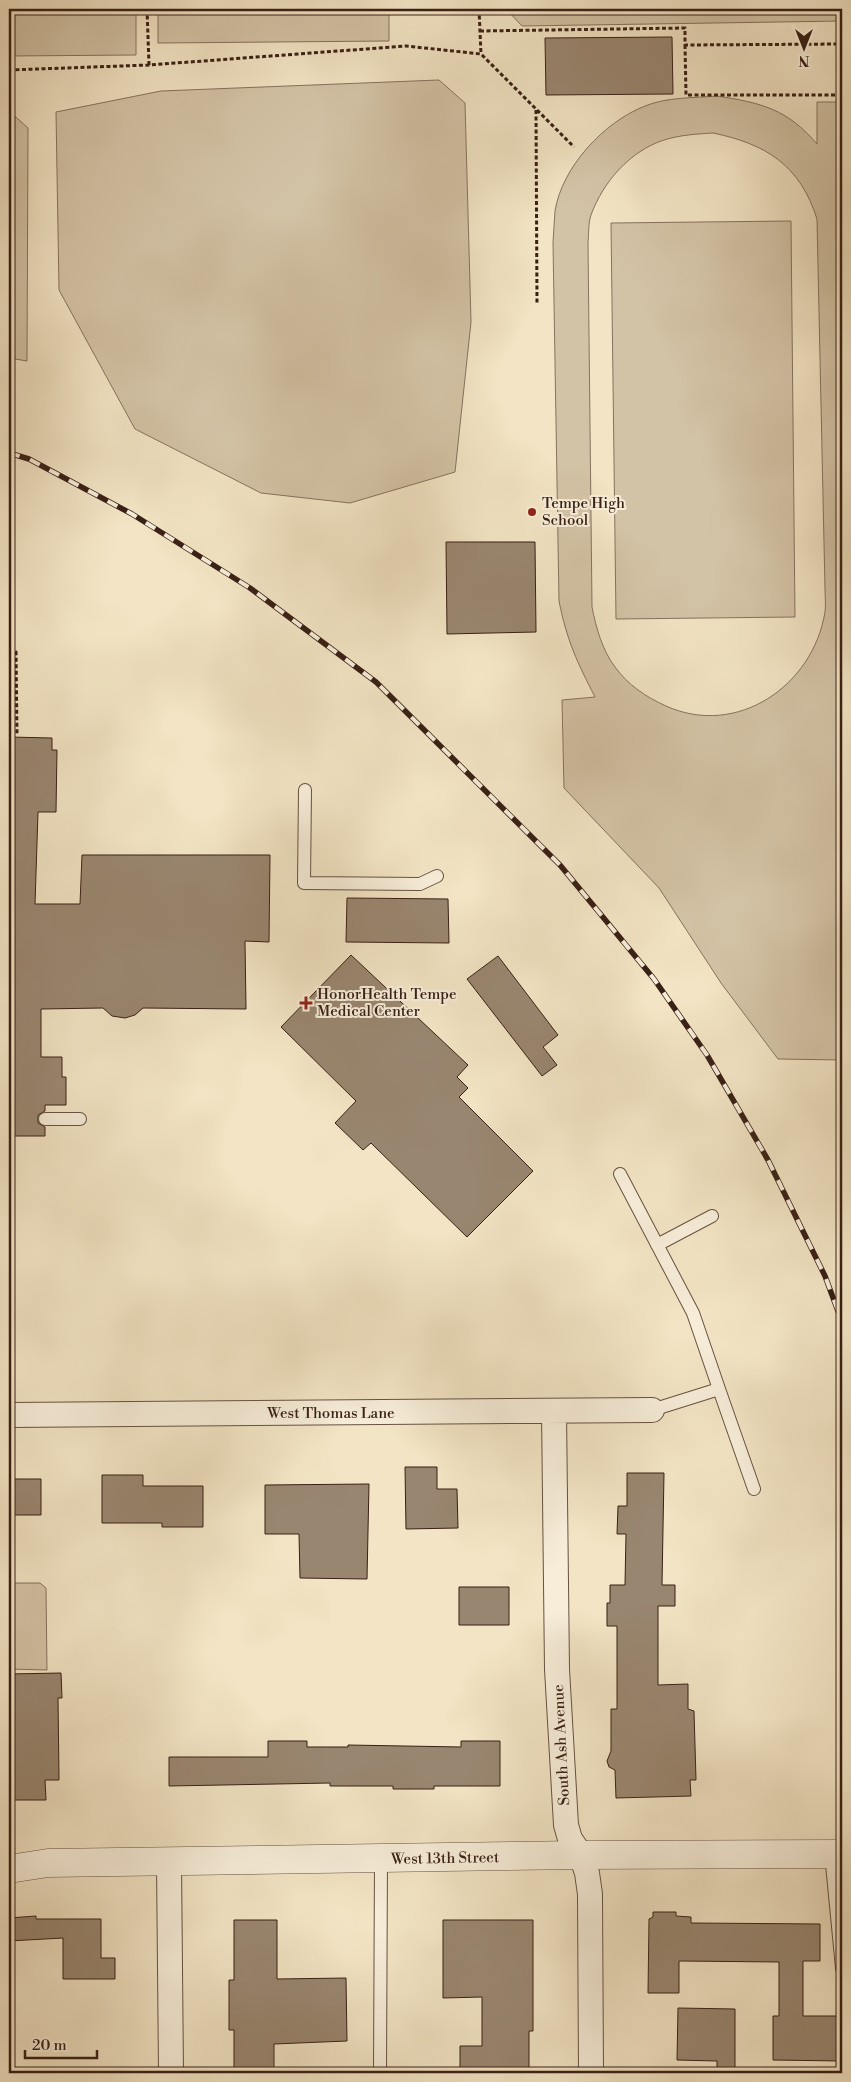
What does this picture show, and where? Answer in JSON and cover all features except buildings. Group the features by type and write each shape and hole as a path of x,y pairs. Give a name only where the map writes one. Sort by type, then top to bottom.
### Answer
{"street":[{"name":"West Thomas Lane","path":"9,1415 652,1410"},
{"name":"South Ash Avenue","path":"554,1412 557,1669 561,1754 566,1825 570,1839 581,1855 587,1873 590,1894 591,2073"},
{"name":"West 13th Street","path":"9,1854 48,1862"},
{"name":"West 13th Street","path":"9,1869 48,1862 169,1862 581,1855 837,1854"},
{"path":"169,1862 171,2073"}],"lane":[{"path":"305,790 304,883 420,884 437,876"},
{"path":"45,1119 80,1119"},
{"path":"620,1174 693,1314 754,1489"},
{"path":"658,1245 712,1216"},
{"path":"652,1410 719,1389"},
{"path":"837,1854 842,1968"},
{"path":"380,2073 381,1859"}],"path":[{"path":"147,9 148,66"},
{"path":"479,9 481,54"},
{"path":"480,31 685,28 686,95 842,95"},
{"path":"685,45 842,44"},
{"path":"9,70 148,66 406,46 481,54 574,147"},
{"path":"536,110 537,305"},
{"path":"9,650 16,652 17,734"}],"shaded area":[{"path":"9,9 136,9 136,55 9,56"},
{"path":"158,9 389,9 389,41 158,43"},
{"path":"506,9 842,9 842,21 522,26"},
{"path":"439,80 465,103 471,322 455,472 350,503 261,493 135,429 59,290 56,112 161,91"},
{"path":"717,96 761,105 784,115 806,132 817,144 817,102 842,102 842,1060 778,1059 721,983 659,888 564,788 562,700 595,697 573,651 565,628 559,601 553,242 555,211 566,178 576,163 587,148 615,123 630,113 653,103 671,99","holes":["713,133 749,143 765,151 791,171 810,200 817,219 825,612 818,639 805,662 788,683 768,699 744,710 719,715 693,714 666,706 638,690 626,679 606,653 592,607 589,222 596,203 610,180 619,169 640,152 664,140 694,134"]},
{"path":"9,111 28,128 27,361 9,358"},
{"path":"791,221 795,617 616,619 611,223"},
{"path":"9,1583 40,1583 46,1588 47,1670 9,1669"}],"railway":[{"path":"9,453 29,459 132,514 250,588 376,682 560,865 654,979 707,1055 768,1160 825,1276 842,1322"}],"place":[{"name":"Tempe High School","path":"532,512"},
{"name":"HonorHealth Tempe Medical Center","path":"306,1003"}]}
